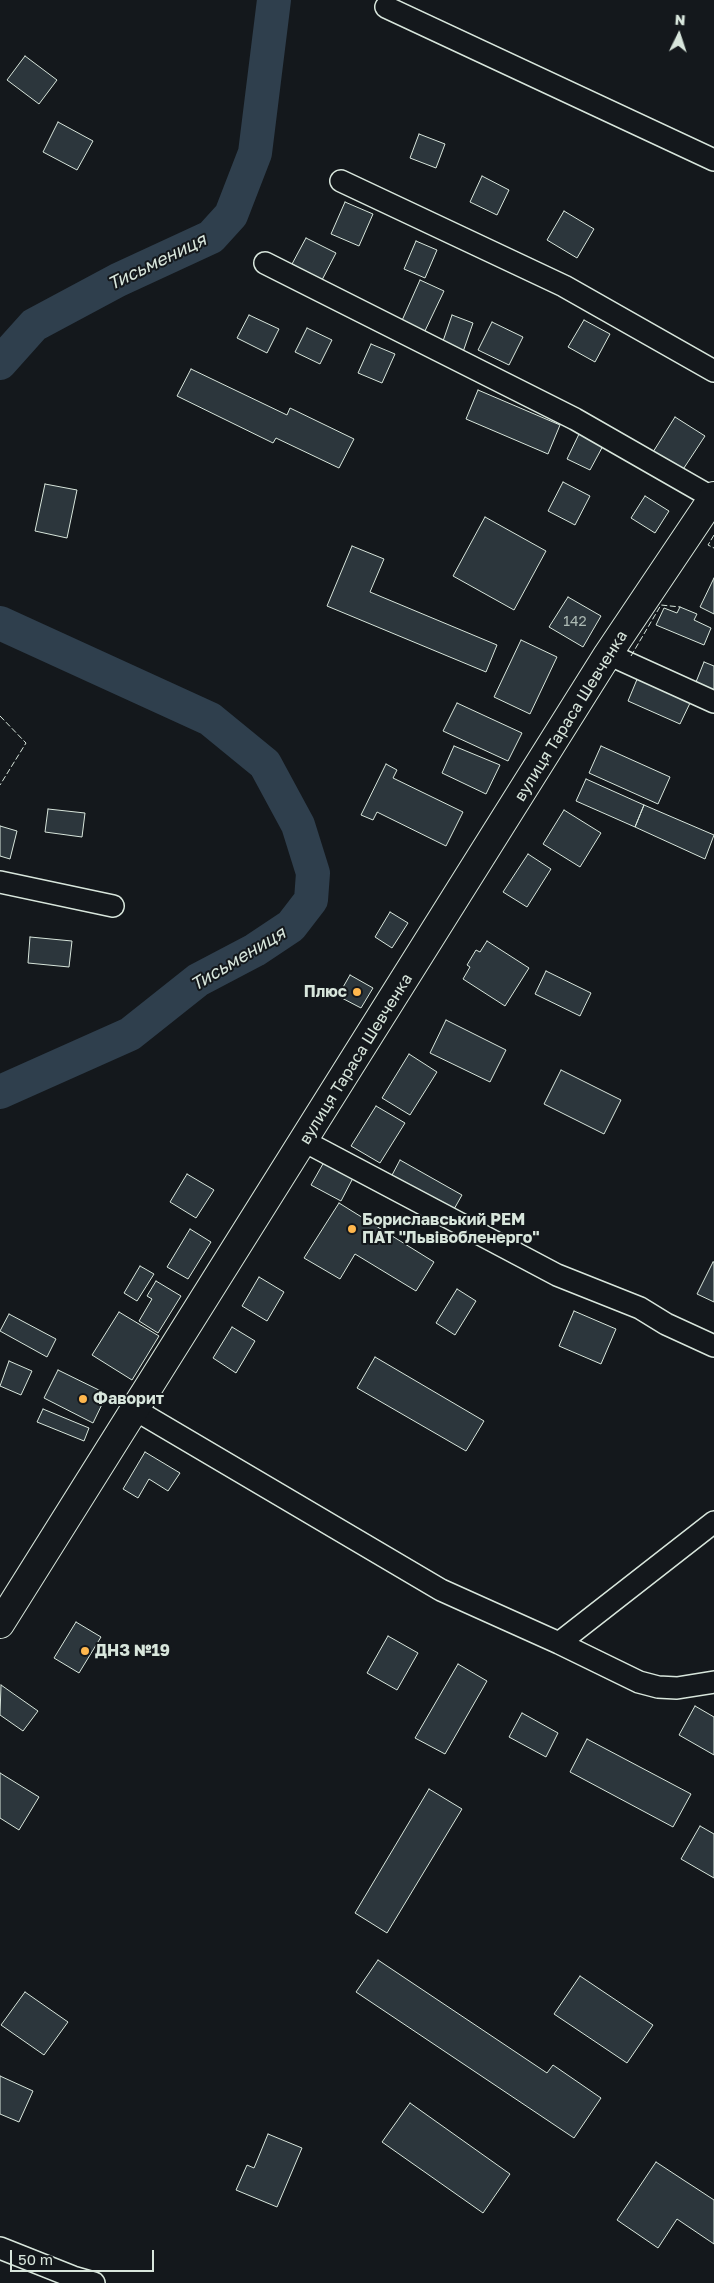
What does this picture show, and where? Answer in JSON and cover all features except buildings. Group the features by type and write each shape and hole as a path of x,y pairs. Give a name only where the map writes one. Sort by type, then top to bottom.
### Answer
{"main road":[{"name":"вулиця Тараса Шевченка","path":"0,1624 608,654 714,497"}],"street":[{"path":"386,7 714,160"},
{"path":"341,181 564,286 714,371"},
{"path":"265,263 575,420 714,497"},
{"path":"608,654 714,702"},
{"path":"0,882 113,906"},
{"path":"304,1141 557,1275 640,1308 666,1324 714,1346"},
{"path":"134,1409 441,1590 559,1643 631,1679 658,1687 696,1687 714,1682"},
{"path":"559,1643 714,1522"},
{"path":"0,2248 72,2280 94,2283"}],"waterway":[{"name":"Тисьмениця","path":"0,363 34,325 118,280 211,237 231,215 255,153 274,0"},
{"name":"Тисьмениця","path":"0,623 210,719 265,764 298,825 313,873 311,900 291,926 255,950 198,980 130,1034 0,1092"}],"fence":[{"path":"714,535 708,545 714,548"},
{"path":"631,656 661,605 680,607"},
{"path":"0,716 26,743 0,785"}],"place":[{"name":"Плюс","path":"357,992"},
{"name":"Бориславський РЕМ ПАТ \"Львівобленерго\"","path":"352,1229"},
{"name":"Фаворит","path":"83,1399"},
{"name":"ДНЗ №19","path":"85,1651"}]}
